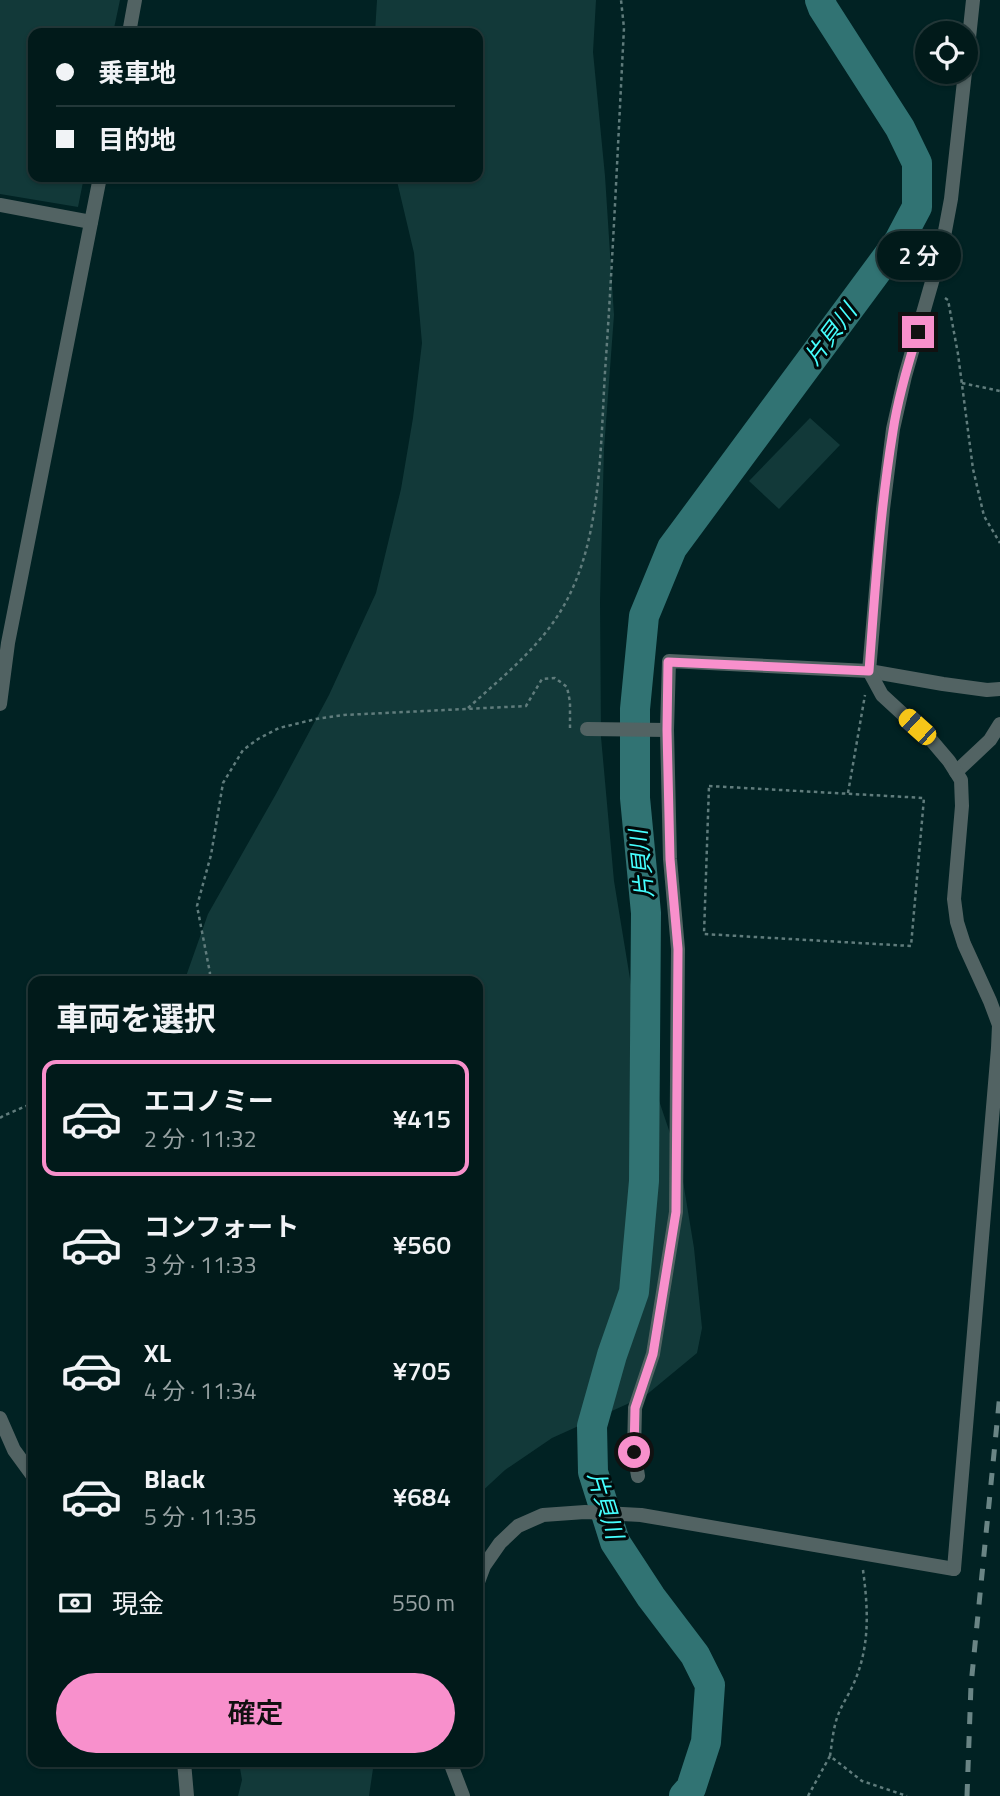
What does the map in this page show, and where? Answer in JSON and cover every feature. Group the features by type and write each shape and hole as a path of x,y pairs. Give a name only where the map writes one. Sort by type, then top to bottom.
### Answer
{"street":[{"path":"130,28 135,0"},
{"path":"971,21 973,0"},
{"path":"483,1569 500,1543 518,1526 542,1515 584,1512 641,1515 954,1569 999,1025 957,922 954,899 962,806 961,780 932,741 882,695 869,671 893,429 905,376 942,247 951,199 964,84"},
{"path":"0,704 8,643 99,182"},
{"path":"0,205 91,222"},
{"path":"638,1476 634,1452 635,1408 653,1354 676,1212 678,949 670,859 668,662 869,671 943,684 987,690 1000,689"},
{"path":"956,772 990,740 1000,724"},
{"path":"587,729 667,730"},
{"path":"0,1418 15,1450 28,1469"},
{"path":"184,1767 187,1796"},
{"path":"452,1767 463,1796"}],"path":[{"path":"468,708 551,628 574,587 586,554 595,508 606,361 624,28 621,0"},
{"path":"930,288 947,300 962,383 973,469 984,516 1000,543"},
{"path":"962,383 1000,391"},
{"path":"848,793 869,671"},
{"path":"209,976 197,906 211,855 223,783 243,750 258,739 279,728 344,715 526,706 542,679 555,678 567,687 570,729 587,729"},
{"path":"709,786 848,793 923,798 911,946 704,934 709,786"},
{"path":"0,1118 28,1105"},
{"path":"808,1796 830,1756 837,1715 857,1676 867,1633 867,1603 861,1552"},
{"path":"830,1756 862,1781 907,1796"}],"green space":[{"path":"0,0 120,0 114,28 28,28 28,182 83,182 78,207 0,194"},
{"path":"377,0 596,0 593,52 614,315 604,449 600,601 601,737 614,881 634,1003 644,1056 680,1163 694,1248 702,1328 697,1353 645,1396 552,1438 505,1470 483,1490 483,976 186,976 208,914 329,695 376,593 401,489 422,343 414,253 397,182 483,182 483,28 375,28"},
{"path":"810,418 840,445 779,509 749,481"},
{"path":"240,1767 373,1767 369,1796 238,1796 242,1780"}],"waterway":[{"name":"片貝川","path":"684,1796 691,1788 706,1742 710,1685 695,1655 651,1597 615,1542 593,1472 592,1426 612,1355 634,1292 644,1181 646,913 635,798 635,709 644,616 672,548 899,241 917,207 917,163 900,128 820,0"}],"railway":[{"path":"967,1796 971,1685 1000,1393"}],"route":[{"path":"634,1452 635,1408 653,1354 676,1212 678,949 670,859 668,662 869,671 893,429 918,332"}]}
